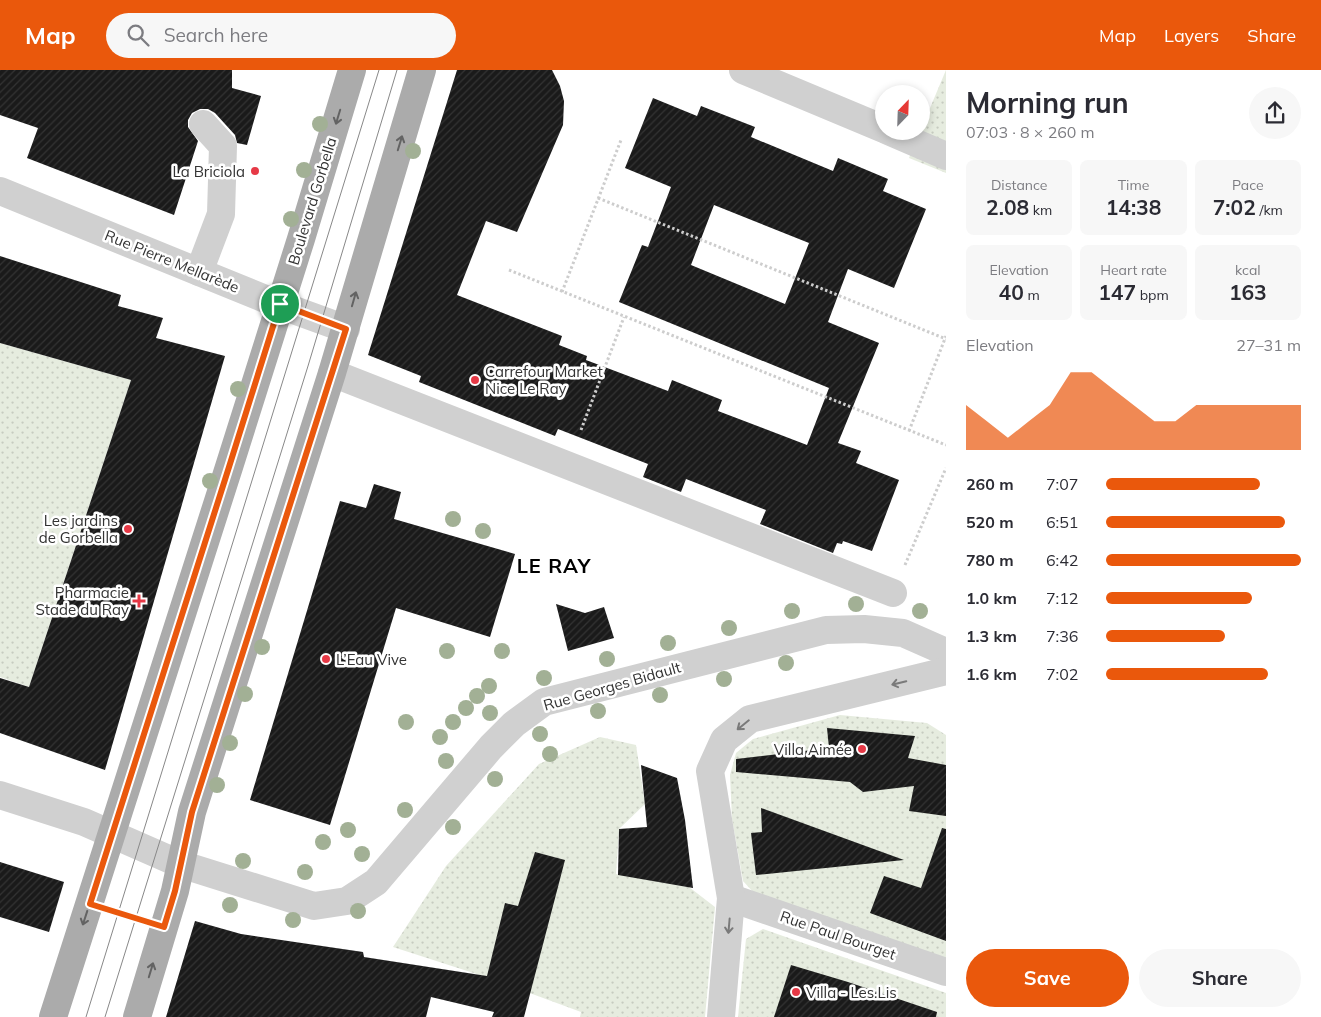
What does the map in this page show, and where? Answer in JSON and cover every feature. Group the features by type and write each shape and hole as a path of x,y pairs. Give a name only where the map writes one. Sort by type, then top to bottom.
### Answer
{"main road":[{"name":"Boulevard Gorbella","path":"53,1017 280,304 352,70"},
{"path":"137,1017 175,891 192,812 346,329 422,70"}],"street":[{"path":"743,70 875,125"},
{"path":"199,272 221,214 223,146 203,124"},
{"path":"909,140 946,156"},
{"name":"Rue Pierre Mellarède","path":"0,191 199,272 346,329"},
{"path":"332,373 893,593"},
{"name":"Rue Georges Bidault","path":"0,795 75,819 180,864 314,906 347,901 376,882 491,747 514,724 544,702 826,630 864,629 903,633 946,652"},
{"path":"722,1017 731,898 710,771 724,740 750,719 946,671"},
{"name":"Rue Paul Bourget","path":"731,898 946,972"}],"path":[{"path":"562,292 621,140"},
{"path":"598,198 946,338 909,430"},
{"path":"509,270 946,445"},
{"path":"581,430 624,317"},
{"path":"893,593 946,468"},
{"path":"90,904 164,927"}],"shaded area":[{"path":"946,70 946,173 909,158 917,140 930,140 930,108"},
{"path":"0,343 131,380 29,687 0,677"},
{"path":"840,715 927,723 946,735 946,959 754,893 743,881 732,819 730,775 736,753 753,739"},
{"path":"600,737 636,745 645,804 619,829 616,874 689,887 715,907 705,1017 580,1017 581,1012 492,979 393,947 446,866 539,764"},
{"path":"763,929 946,993 946,1017 738,1017 746,939"}],"building":[{"path":"0,70 232,70 232,88 261,96 247,145 237,143 235,135 215,113 208,109 200,109 192,113 188,120 188,127 198,141 174,215 27,158 38,128 0,115"},
{"path":"457,70 552,70 560,86 564,101 563,125 517,232 486,221 457,295 562,336 559,345 587,356 586,360 668,391 672,380 722,400 718,411 807,445 829,388 619,302 642,245 648,247 671,187 625,168 653,98 697,116 701,106 755,127 751,137 833,171 838,158 888,179 883,191 926,209 894,288 848,269 828,322 879,343 838,443 861,451 856,463 899,480 872,551 843,541 842,544 837,543 833,553 760,524 766,510 686,479 681,492 643,477 648,464 558,429 555,436 419,382 421,376 368,355","holes":["714,205 809,243 785,304 691,265"]},
{"name":"Les jardins de Gorbella","path":"0,256 121,295 118,306 163,318 156,338 225,356 105,770 0,733 0,678 29,687 131,380 0,343"},
{"path":"374,484 401,492 394,519 515,554 490,637 396,608 330,825 250,800 340,501 366,508"},
{"path":"556,604 585,613 604,607 614,638 568,651"},
{"path":"827,728 915,736 908,758 946,765 946,816 909,811 914,786 863,792 850,782 736,772 736,759 829,748"},
{"path":"641,765 677,778 685,820 693,888 618,875 619,829 647,827"},
{"path":"761,808 904,860 756,875 751,833 762,832"},
{"path":"942,828 946,829 946,941 870,913 884,876 921,888"},
{"path":"535,852 565,860 524,1017 492,1017 494,1012 431,997 426,1017 166,1017 195,921 241,934 363,952 364,957 487,976 505,903 518,906"},
{"path":"0,862 64,882 49,932 0,917"},
{"path":"791,965 937,1012 936,1017 774,1017"}],"tram line":[{"path":"86,1017 379,70"},
{"path":"105,1017 308,366 397,70"}],"place":[{"name":"La Briciola","path":"255,171"},
{"name":"Carrefour Market Nice Le Ray","path":"475,380"},
{"name":"Les jardins de Gorbella","path":"128,529"},
{"name":"Pharmacie Stade du Ray","path":"139,601"},
{"name":"L’Eau Vive","path":"326,659"},
{"name":"Villa Aimée","path":"862,749"},
{"name":"Villa - Les.Lis","path":"796,992"}],"district":[{"name":"LE RAY","path":"554,565"}],"route":[{"path":"280,304 346,329 192,812 175,891 164,927 90,904 280,304"}]}
